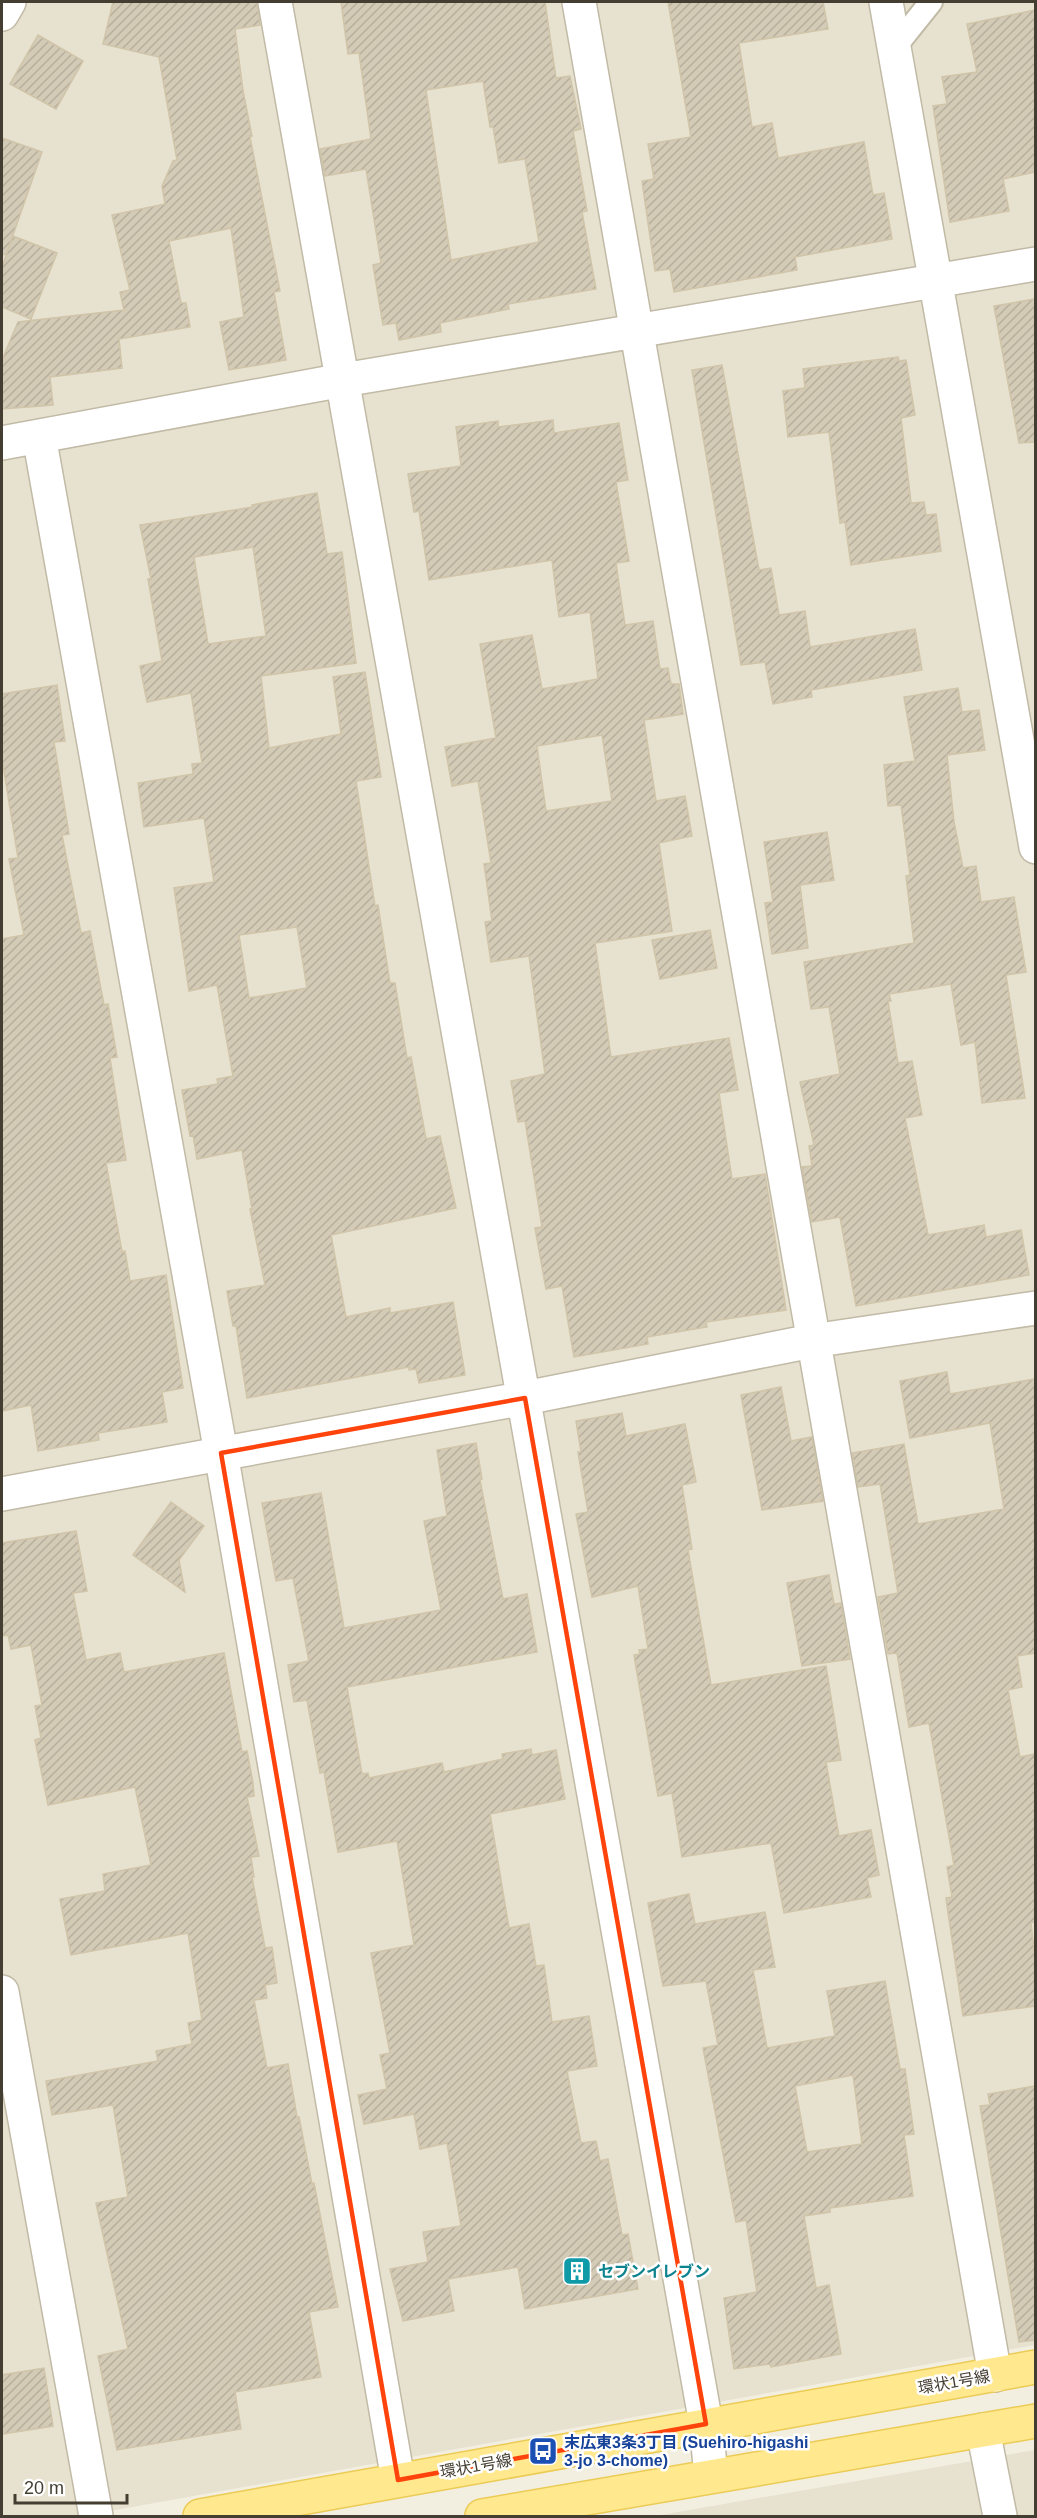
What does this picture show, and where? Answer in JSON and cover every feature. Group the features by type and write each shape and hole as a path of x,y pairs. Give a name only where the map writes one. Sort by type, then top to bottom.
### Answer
{"main road":[{"name":"環状1号線","path":"200,2517 706,2424 1035,2367"},
{"path":"482,2517 1035,2421"}],"street":[{"path":"2,14 9,2"},
{"path":"275,2 706,2424 711,2476"},
{"path":"579,2 995,2375"},
{"path":"886,2 937,280 1035,847"},
{"path":"2,443 343,380 1035,264"},
{"path":"39,436 220,1454 398,2480"},
{"path":"2,1494 525,1398 812,1341 1035,1308"},
{"path":"2,1992 96,2517"},
{"path":"983,2430 1000,2517"}],"lane":[{"path":"895,47 932,2"}],"highlighted area":[{"path":"525,1398 706,2424 398,2480 221,1453"}],"shaded area":[{"path":"2,2 1035,2 1035,2345 82,2516 2,2516"},
{"path":"1035,2450 1035,2516 655,2516"}],"building":[{"path":"113,2 257,2 260,25 235,29 243,91 252,136 250,137 280,291 274,292 286,360 229,370 220,322 244,317 231,228 169,241 181,303 186,303 190,327 119,339 122,368 50,377 53,405 2,409 2,360 18,322 124,310 120,292 130,290 112,215 165,204 162,186 173,161 177,160 159,57 103,44"},
{"path":"341,2 545,2 556,78 570,76 581,129 573,131 587,211 582,212 596,289 508,304 509,309 440,323 441,332 399,340 396,323 383,325 373,265 381,263 366,169 325,176 320,149 371,139 359,53 348,54","holes":["483,81 490,127 493,127 499,163 525,159 539,242 451,260 426,90"]},
{"path":"668,2 823,2 828,29 739,43 752,127 772,123 778,158 864,142 873,195 884,193 892,239 795,257 797,270 674,292 670,269 655,271 642,181 654,179 648,144 691,137"},
{"path":"1035,10 1035,172 1003,179 1009,211 950,222 933,106 947,104 942,77 977,72 967,24"},
{"path":"38,35 83,61 56,109 10,84"},
{"path":"2,138 42,152 6,255 2,254"},
{"path":"13,236 57,253 31,319 2,307 2,267"},
{"path":"1035,299 1035,442 1019,443 994,306"},
{"path":"898,357 899,361 906,360 915,415 901,418 911,503 924,502 926,515 936,514 941,551 851,565 845,522 840,523 829,432 788,437 783,391 805,388 803,369"},
{"path":"722,365 759,570 771,568 779,615 805,611 810,647 915,629 922,670 811,690 812,697 773,704 765,662 741,665 692,370"},
{"path":"553,420 554,433 619,423 628,480 616,482 629,561 616,563 625,625 653,621 660,669 668,668 671,684 679,684 683,714 644,720 656,801 685,796 692,836 659,843 672,931 595,943 611,1057 729,1038 738,1090 719,1093 732,1179 765,1174 786,1310 706,1322 707,1327 647,1337 648,1344 574,1357 562,1286 546,1289 535,1228 542,1227 525,1121 518,1122 511,1081 545,1074 529,956 491,962 485,922 492,921 484,864 491,863 478,781 452,786 445,747 496,738 480,644 532,635 542,689 598,679 590,612 559,617 552,560 429,580 419,511 414,512 408,474 461,466 456,427 498,421 498,427","holes":["602,735 612,801 546,811 537,746"]},
{"path":"317,493 327,554 342,552 356,663 261,676 269,748 341,734 333,677 365,672 381,777 356,781 375,906 378,905 390,983 395,983 407,1058 411,1057 426,1139 440,1136 456,1208 331,1235 346,1317 390,1308 390,1313 453,1302 465,1375 419,1383 416,1369 409,1370 409,1367 247,1398 236,1326 233,1326 227,1291 265,1285 250,1209 252,1209 242,1150 197,1159 193,1135 190,1136 182,1090 218,1084 217,1079 233,1076 217,985 189,991 174,888 214,882 204,818 144,827 138,783 193,774 192,764 202,763 191,693 147,702 140,666 162,661 148,579 151,579 140,525 253,507 252,505","holes":["253,547 266,636 208,644 194,557","297,927 307,988 249,998 239,935"]},
{"path":"57,685 65,741 54,742 69,834 62,835 81,933 90,931 104,1005 108,1004 117,1057 110,1058 126,1160 106,1163 122,1252 125,1251 130,1281 166,1275 183,1388 162,1392 167,1422 98,1433 99,1440 38,1451 31,1405 2,1411 2,939 24,935 9,859 18,858 2,759 2,694"},
{"path":"958,688 962,712 979,710 985,750 947,755 954,822 963,868 976,866 981,902 1014,897 1026,972 1006,975 1025,1098 982,1103 975,1042 961,1045 951,984 889,994 891,1001 888,1001 898,1063 912,1061 922,1115 905,1118 928,1235 984,1225 986,1237 1021,1230 1029,1275 856,1306 840,1217 812,1222 802,1167 812,1166 809,1146 814,1145 800,1082 840,1074 829,1007 811,1009 804,962 914,943 906,876 910,875 901,805 888,806 884,765 915,761 904,697"},
{"path":"827,832 834,880 800,885 808,948 772,954 765,903 773,902 764,842"},
{"path":"710,930 717,968 660,979 652,940"},
{"path":"947,1372 950,1394 1035,1379 1035,1653 1017,1656 1022,1687 1008,1690 1020,1757 1035,1754 1035,1922 1031,1923 1035,1958 1035,2006 963,2016 946,1898 952,1897 947,1867 954,1865 929,1723 909,1727 897,1653 888,1654 878,1597 898,1593 880,1484 858,1487 852,1453 904,1444 918,1524 1004,1509 990,1423 910,1438 900,1381"},
{"path":"781,1387 791,1441 812,1437 823,1501 762,1510 741,1395"},
{"path":"622,1413 626,1436 685,1424 696,1482 682,1485 692,1549 688,1550 711,1685 826,1666 841,1760 826,1762 839,1836 871,1830 879,1875 867,1878 871,1897 784,1913 771,1843 682,1857 672,1793 658,1796 634,1655 640,1654 639,1650 648,1649 638,1586 592,1597 576,1514 588,1512 578,1452 581,1452 576,1421"},
{"path":"476,1443 482,1479 480,1480 503,1599 527,1594 537,1652 347,1687 362,1774 368,1773 369,1778 442,1763 444,1772 503,1759 502,1754 531,1749 532,1755 556,1750 565,1799 490,1814 509,1928 529,1924 536,1966 544,1965 552,2022 589,2016 597,2066 567,2071 581,2143 596,2141 600,2161 608,2159 622,2235 628,2234 638,2289 525,2309 518,2267 448,2279 454,2311 403,2321 390,2269 428,2262 423,2232 461,2226 447,2143 420,2149 414,2114 364,2124 358,2095 387,2089 380,2055 390,2053 371,1953 414,1945 397,1841 338,1852 324,1772 320,1773 307,1700 294,1702 288,1665 309,1661 293,1578 276,1581 262,1503 321,1493 344,1628 441,1610 424,1521 447,1516 437,1450"},
{"path":"171,1502 204,1526 179,1560 185,1592 133,1555"},
{"path":"76,1531 87,1591 73,1593 86,1660 120,1653 124,1672 224,1653 242,1752 247,1751 253,1783 254,1796 247,1797 259,1856 251,1857 254,1877 252,1877 265,1948 272,1947 277,1983 265,1985 267,1998 254,2000 267,2068 288,2064 297,2117 299,2117 312,2184 314,2183 338,2307 309,2312 321,2377 235,2392 241,2429 117,2450 98,2356 128,2349 96,2203 128,2197 113,2105 52,2115 46,2081 158,2061 156,2051 192,2044 188,2023 202,2020 188,1933 71,1955 60,1899 105,1891 103,1874 151,1865 135,1787 48,1805 35,1740 41,1738 35,1706 42,1705 31,1645 11,1649 8,1635 2,1636 2,1543"},
{"path":"829,1575 834,1604 841,1603 850,1659 802,1666 787,1583"},
{"path":"689,1894 695,1924 765,1912 775,1967 753,1970 767,2048 835,2036 827,1991 885,1981 900,2069 905,2069 914,2134 904,2135 913,2196 830,2208 830,2212 804,2216 816,2288 829,2285 841,2354 771,2367 770,2364 734,2369 724,2298 757,2292 746,2220 736,2222 703,2048 718,2045 706,1981 663,1986 648,1903","holes":["853,2075 862,2144 807,2152 795,2086"]},
{"path":"1035,2086 1035,2340 1019,2342 980,2106 990,2105 988,2094"},
{"path":"44,2368 53,2426 2,2434 2,2375"}],"place":[{"name":"セブンイレブン","path":"577,2271"},
{"name":"末広東3条3丁目 (Suehiro-higashi 3-jo 3-chome)","path":"543,2451"}]}
